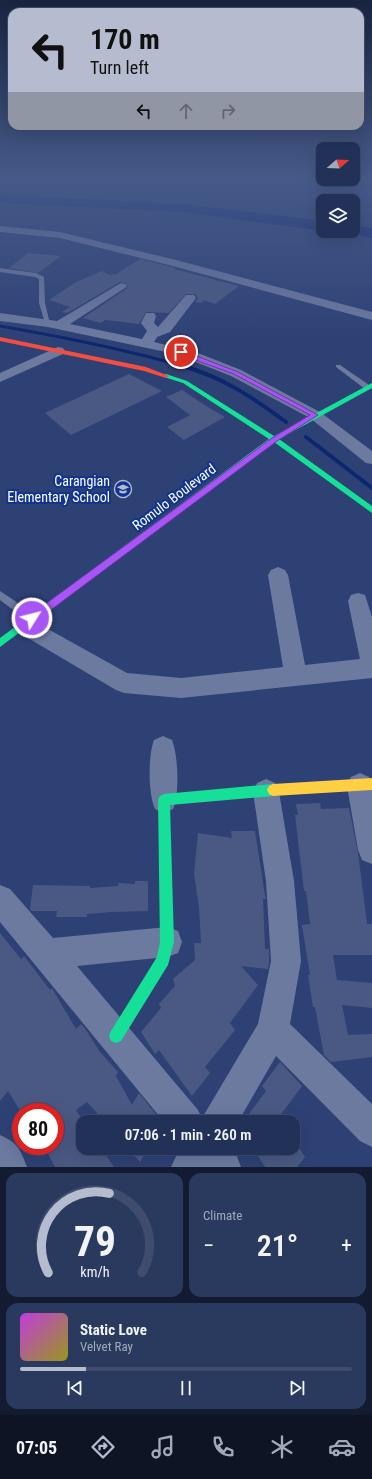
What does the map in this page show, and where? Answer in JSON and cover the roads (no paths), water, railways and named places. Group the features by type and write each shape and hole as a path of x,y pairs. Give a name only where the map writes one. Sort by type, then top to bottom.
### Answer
{"main road":[{"path":"0,339 146,369 185,382 274,440 372,510"},
{"name":"Romulo Boulevard","path":"0,643 274,440 315,415 371,387"},
{"path":"116,1036 163,960 167,942 164,800 229,793 366,785"}],"street":[{"path":"25,231 60,235 172,262 372,316"},
{"path":"54,324 120,286"},
{"path":"149,340 165,329 190,298"},
{"path":"149,340 154,330 147,321 150,316"},
{"path":"0,317 54,324 149,340 193,356 236,373 315,415 372,459"},
{"path":"0,378 58,351"},
{"path":"278,575 296,676"},
{"path":"358,601 372,663"},
{"path":"28,622 124,683 153,687 181,688 372,668"},
{"path":"163,748 164,800"},
{"path":"366,785 372,850"},
{"path":"222,1115 273,1030 286,961 280,881 266,792"},
{"path":"0,899 48,954 180,1115"},
{"path":"48,954 167,942"},
{"path":"273,1030 372,1129"},
{"path":"0,1153 9,1167"},
{"path":"189,1167 197,1155"},
{"path":"213,1155 223,1167"}],"lane":[{"path":"0,270 36,275 42,278 42,303 54,324"},
{"path":"338,366 371,387"},
{"path":"0,595 28,622"}],"waterway":[{"path":"362,231 372,233"},
{"path":"0,326 94,344 186,367"},
{"path":"186,367 225,382 261,404 286,422"},
{"path":"306,437 372,488"}],"place":[{"name":"Carangian Elementary School","path":"123,489"}]}
